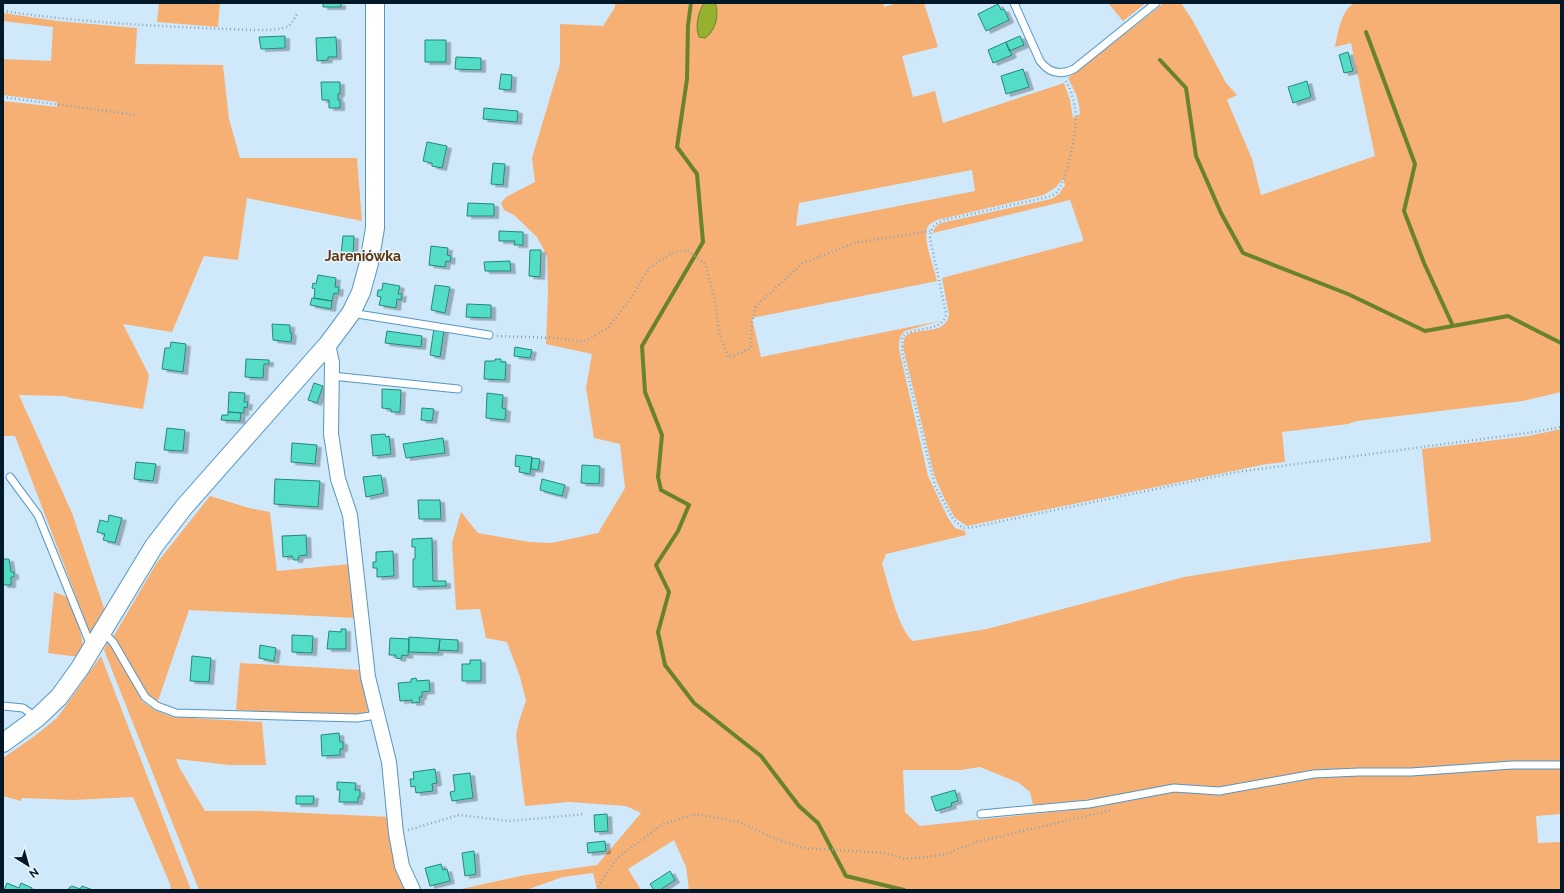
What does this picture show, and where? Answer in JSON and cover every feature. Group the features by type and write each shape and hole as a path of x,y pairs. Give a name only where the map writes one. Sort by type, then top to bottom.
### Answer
{"street":[{"path":"3,743 37,718 59,697 80,668 154,546 184,507 328,344 351,313 361,292 369,263 375,228 375,3"},
{"path":"328,344 332,363 331,434 338,479 350,514 368,677 389,762 396,833 402,866 413,890"}],"lane":[{"path":"1014,3 1040,61 1045,67 1056,74 1068,72 1084,62 1156,3"},
{"path":"351,313 489,336"},
{"path":"332,376 458,389"},
{"path":"10,477 38,515 92,648"},
{"path":"102,631 113,642 145,697 157,706 176,713 357,718 377,715"},
{"path":"3,706 23,708 37,718"},
{"path":"981,814 1082,805 1174,788 1219,791 1314,774 1411,772 1512,765 1561,765"}],"path":[{"path":"3,11 36,16 156,26 260,30 279,29 288,26 298,12"},
{"path":"1062,73 1072,96 1076,119 1066,176 1062,186 1057,192 1043,198 937,222 930,231 930,238 946,318 944,322 939,325 910,332 902,337 902,352 935,486 953,519 963,528 974,527 1237,472 1534,432 1561,427"},
{"path":"3,97 135,115"},
{"path":"489,336 556,338 583,342 608,328 633,294 649,268 672,253 687,250 705,264 714,297 720,336 729,358 752,348 752,322 756,306 804,263 854,242 930,231"},
{"path":"596,890 617,858 634,845 663,824 696,814 740,822 771,837 803,848 884,852 906,859 943,855 976,842 1109,812 1116,806 1116,799"},
{"path":"396,833 459,815 510,821 585,814"}],"shaded area":[{"path":"159,3 220,3 218,27 157,22"},
{"path":"615,3 883,3 884,7 897,3 924,3 938,47 902,56 913,97 935,91 943,123 1064,83 1070,100 1073,118 1080,114 1079,105 1076,94 1068,78 1164,3 1181,3 1193,21 1226,83 1237,95 1227,100 1252,159 1261,195 1375,156 1351,43 1335,47 1343,17 1346,11 1354,3 1561,3 1561,392 1523,401 1357,421 1348,424 1282,432 1285,462 1267,464 967,526 955,518 934,475 903,347 904,338 915,332 936,329 946,322 949,315 942,278 1083,241 1083,238 1070,200 933,233 933,231 941,223 1051,199 1059,194 1065,185 1063,179 1056,187 1044,195 937,220 930,224 927,228 926,240 937,281 752,318 761,357 940,321 905,331 900,339 899,349 928,476 948,518 955,528 965,531 966,535 886,554 882,564 894,605 903,627 913,641 987,629 1184,577 1285,561 1431,542 1422,449 1528,436 1561,429 1561,761 1533,762 1419,775 1515,768 1561,768 1561,814 1536,816 1538,843 1561,842 1561,890 689,890 686,867 674,840 628,869 641,890 597,890 593,873 563,877 526,890 457,890 525,875 597,865 641,813 626,806 569,802 525,806 516,735 526,701 520,677 507,642 486,638 480,609 456,610 452,543 461,512 478,533 529,542 551,543 598,533 625,488 620,444 594,438 586,388 592,354 546,344 548,293 547,256 537,237 514,215 504,210 501,203 506,197 535,182 532,158 560,64 560,24 603,26 615,7","holes":["972,170 975,191 796,226 799,203","980,767 1019,783 1030,792 1033,805 1105,798 1174,784 1193,787 1088,808 920,826 905,812 903,770 961,770"]},
{"path":"704,3 715,3 717,12 714,27 705,38 699,37 697,29 699,15"},
{"path":"1108,3 1146,3 1123,21"},
{"path":"3,13 57,21 137,28 135,64 223,65 229,119 240,158 357,158 362,221 247,198 238,260 204,256 172,332 123,324 149,375 143,409 64,396 19,395 72,513 106,614 91,636 15,436 3,436 3,101 57,107 57,102 3,95 3,59 51,61 53,27 3,21"},
{"path":"210,496 249,508 270,512 277,571 350,564 356,618 189,610 158,701 150,697 115,641 112,639 156,564"},
{"path":"54,592 67,597 78,621 83,645 79,657 48,653"},
{"path":"107,643 111,645 131,677 142,701 156,711 173,717 262,722 266,765 230,765 176,759 179,767 205,811 261,811 391,817 407,890 199,890 104,650"},
{"path":"101,656 191,890 171,890 170,884 133,797 73,800 22,798 21,801 3,796 3,758 57,718"},
{"path":"240,663 361,670 368,711 358,716 236,710"}],"building":[{"path":"323,3 341,3 341,7 323,7"},
{"path":"998,4 1001,10 1004,9 1009,20 986,31 978,14"},
{"path":"285,36 285,48 261,49 259,37"},
{"path":"1020,36 1024,45 1009,51 1006,42"},
{"path":"336,37 337,57 328,57 328,60 317,61 316,38"},
{"path":"425,40 446,40 446,62 425,62"},
{"path":"1006,42 1012,55 993,63 988,50"},
{"path":"1348,52 1353,71 1344,73 1339,55"},
{"path":"456,57 481,58 481,70 455,69"},
{"path":"1023,69 1029,87 1006,94 1001,76"},
{"path":"501,74 512,75 511,90 499,89"},
{"path":"1307,81 1311,97 1293,103 1288,87"},
{"path":"321,82 340,82 340,94 338,94 338,100 340,100 340,108 329,108 329,100 322,100"},
{"path":"484,108 518,111 517,122 483,119"},
{"path":"427,142 447,146 442,168 432,166 432,163 423,161"},
{"path":"493,163 505,164 503,185 491,184"},
{"path":"468,203 494,204 494,216 467,216"},
{"path":"499,231 523,232 523,245 514,245 515,241 499,241"},
{"path":"343,236 354,236 353,255 341,254"},
{"path":"431,246 448,248 447,255 451,256 450,262 446,261 445,267 429,265"},
{"path":"530,250 541,250 540,277 529,276"},
{"path":"510,261 511,271 485,271 484,262"},
{"path":"318,275 336,278 335,287 339,287 338,294 334,293 332,301 314,298 315,289 312,288 313,283 316,284"},
{"path":"383,283 400,286 398,294 402,294 401,300 397,299 396,308 379,305 381,297 377,296 378,290 382,290"},
{"path":"435,285 450,287 445,313 431,310"},
{"path":"312,298 332,301 331,309 310,305"},
{"path":"467,304 491,305 491,318 466,317"},
{"path":"272,324 290,325 290,333 292,333 291,342 273,340"},
{"path":"434,328 444,330 440,357 430,355"},
{"path":"387,331 422,336 421,347 385,343"},
{"path":"171,342 186,344 183,372 162,369 165,348 170,348"},
{"path":"515,347 532,350 530,358 514,356"},
{"path":"246,359 269,360 269,364 264,364 263,378 245,377"},
{"path":"495,359 501,359 501,362 506,362 505,380 484,379 485,361 495,361"},
{"path":"314,383 323,386 317,403 308,400"},
{"path":"382,389 401,390 400,412 391,412 391,409 382,408"},
{"path":"229,392 245,393 244,402 248,402 247,408 244,407 244,413 228,412"},
{"path":"487,393 503,395 502,408 506,409 505,420 486,418"},
{"path":"422,408 434,409 432,421 421,420"},
{"path":"228,412 241,413 240,421 221,420 222,415 228,415"},
{"path":"167,428 185,430 183,451 164,450"},
{"path":"385,434 386,437 389,436 391,454 373,456 371,435"},
{"path":"443,438 445,453 406,458 403,444"},
{"path":"292,443 317,445 315,464 291,462"},
{"path":"516,455 532,457 530,474 519,472 520,467 515,466"},
{"path":"532,458 540,459 538,470 531,469"},
{"path":"136,462 156,464 153,481 134,479"},
{"path":"582,465 600,466 599,484 581,483"},
{"path":"381,475 384,493 366,497 363,477"},
{"path":"275,479 320,481 318,507 274,504"},
{"path":"542,479 565,485 562,496 540,490"},
{"path":"418,500 440,500 441,519 419,519"},
{"path":"109,515 122,518 115,543 103,540 105,534 97,532 100,520 108,522"},
{"path":"306,535 307,555 299,556 298,560 294,560 292,556 283,557 282,536"},
{"path":"432,538 433,581 446,581 446,586 413,587 413,559 415,559 415,547 412,547 412,539"},
{"path":"393,551 394,576 377,577 377,568 373,568 373,562 376,562 376,552"},
{"path":"3,559 9,559 11,572 14,572 14,577 11,577 11,585 3,585"},
{"path":"341,629 346,629 346,649 327,649 329,631 341,632"},
{"path":"292,635 313,636 312,653 292,652"},
{"path":"409,637 440,639 438,653 409,652"},
{"path":"390,638 409,639 408,656 402,655 401,659 396,658 396,655 389,655"},
{"path":"440,639 458,640 458,651 439,650"},
{"path":"260,645 276,648 274,661 259,658"},
{"path":"192,656 211,658 209,682 190,681"},
{"path":"470,660 481,660 481,681 462,681 462,664 470,664"},
{"path":"416,678 417,681 429,680 430,691 422,692 422,697 419,697 420,702 412,703 412,700 400,701 398,683 411,682 411,679"},
{"path":"339,733 340,742 343,742 343,749 340,749 340,755 322,756 321,735"},
{"path":"435,769 437,783 432,784 433,791 416,793 415,786 411,787 410,779 414,779 413,772"},
{"path":"470,773 473,798 452,801 450,792 455,791 453,775"},
{"path":"337,782 356,783 355,790 360,790 358,802 339,802 340,790 337,790"},
{"path":"955,790 958,801 951,803 952,806 936,811 931,797"},
{"path":"296,796 314,796 313,804 296,804"},
{"path":"607,814 608,831 595,832 594,815"},
{"path":"605,841 606,851 588,853 587,843"},
{"path":"474,851 476,874 465,876 462,853"},
{"path":"441,864 443,870 447,869 450,881 430,886 425,868"},
{"path":"670,871 675,880 660,890 654,890 650,884"},
{"path":"7,883 19,888 21,883 32,888 31,890 4,890"},
{"path":"72,886 80,889 82,886 93,890 68,890"}],"waterway":[{"path":"691,3 688,25 687,79 677,147 697,174 703,242 642,346 645,392 662,435 658,477 661,490 689,505 678,531 656,565 669,592 658,632 665,665 694,703 761,756 799,806 818,823 846,876 904,890"},
{"path":"1366,32 1415,164 1404,211 1424,263 1453,326"},
{"path":"1160,60 1186,88 1196,156 1221,213 1243,253 1348,294 1425,331 1508,316 1561,343"}],"district":[{"name":"Jareniówka","path":"363,256"}]}
